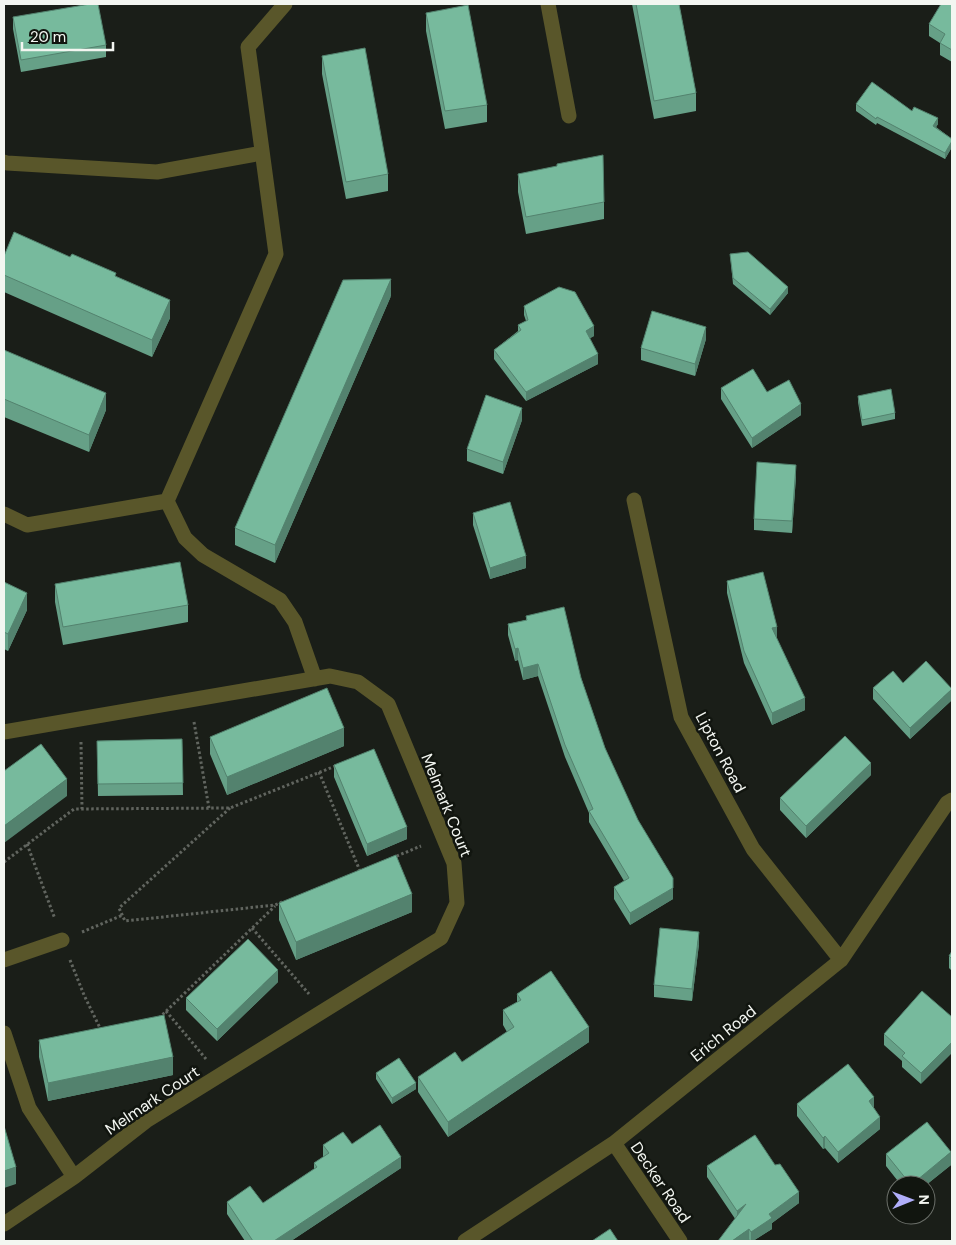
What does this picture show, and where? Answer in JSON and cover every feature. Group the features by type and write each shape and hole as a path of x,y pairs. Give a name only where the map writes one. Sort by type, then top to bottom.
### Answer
{"street":[{"path":"285,4 248,47 276,254 167,500 185,538 203,555 280,600 295,622 315,679"},
{"path":"548,4 569,116"},
{"path":"4,162 156,172 262,152"},
{"path":"4,514 27,524 167,500"},
{"name":"Lipton Road","path":"634,500 681,716 753,849 840,960"},
{"name":"Melmark Court","path":"4,732 330,676 358,682 388,704 454,863 457,903 441,938 146,1120 74,1177 4,1224"},
{"name":"Erich Road","path":"465,1241 614,1143 840,960 947,803 952,800"},
{"path":"4,960 62,940"},
{"path":"4,1033 29,1108 74,1177"},
{"name":"Decker Road","path":"614,1143 680,1241"}],"path":[{"path":"194,720 209,808"},
{"path":"81,740 82,809"},
{"path":"284,902 275,905 125,921 119,908 230,808 346,761"},
{"path":"319,772 360,871 352,874"},
{"path":"4,862 74,809 230,808"},
{"path":"27,844 62,940 84,995 101,1030"},
{"path":"388,860 425,845"},
{"path":"158,1019 275,905"},
{"path":"62,940 123,915"},
{"path":"252,928 311,996"},
{"path":"166,1011 210,1064"},
{"path":"92,1031 110,1028"}],"building":[{"path":"98,4 106,45 21,60 13,17"},
{"path":"636,4 679,4 696,93 654,101"},
{"path":"941,4 952,4 952,50 940,43 945,34 929,24"},
{"path":"468,5 487,105 445,111 426,13"},
{"path":"365,48 388,174 346,182 322,56"},
{"path":"872,82 912,111 914,107 938,118 933,126 952,139 945,153 877,117 876,119 856,104"},
{"path":"603,155 604,202 526,217 518,174"},
{"path":"14,232 70,257 72,254 116,273 115,276 170,300 152,340 4,275 4,256"},
{"path":"748,252 788,287 770,309 733,278 730,254"},
{"path":"391,279 275,545 235,528 343,280"},
{"path":"559,287 575,292 594,326 586,331 598,354 526,392 494,350 521,330 518,325 528,320 524,306"},
{"path":"652,311 706,327 695,364 641,348"},
{"path":"4,350 106,393 89,435 4,399"},
{"path":"753,369 767,392 789,380 801,404 752,438 721,388"},
{"path":"891,389 895,413 862,420 858,396"},
{"path":"486,395 522,408 503,462 467,449"},
{"path":"757,462 796,465 792,521 754,519"},
{"path":"510,502 526,556 490,568 473,513"},
{"path":"180,562 188,605 63,627 55,584"},
{"path":"763,572 777,627 772,628 805,698 772,713 744,651 727,581"},
{"path":"4,582 27,593 8,634 4,632"},
{"path":"564,607 581,678 605,748 638,820 673,878 673,888 630,913 614,887 629,878 589,811 593,809 565,745 538,664 523,668 518,648 515,649 508,624 527,620 526,616"},
{"path":"926,661 952,689 910,728 873,688 893,671 903,683"},
{"path":"327,688 344,728 227,777 210,737"},
{"path":"845,736 871,763 806,826 780,798"},
{"path":"182,739 183,783 98,784 97,741"},
{"path":"41,744 67,779 4,826 4,771"},
{"path":"374,749 407,827 367,844 334,765"},
{"path":"396,855 412,894 296,942 279,903"},
{"path":"660,928 699,932 692,989 654,985"},
{"path":"248,939 278,970 217,1029 186,998"},
{"path":"551,971 589,1027 448,1122 418,1077 455,1052 462,1062 514,1027 503,1010 521,1000 517,994"},
{"path":"922,991 952,1017 952,1042 921,1073 902,1056 905,1053 884,1034"},
{"path":"164,1015 173,1057 48,1083 39,1040"},
{"path":"399,1058 416,1083 392,1098 376,1073"},
{"path":"848,1064 874,1097 869,1101 880,1117 838,1152 825,1136 823,1138 797,1104"},
{"path":"927,1122 951,1152 923,1175 903,1175 886,1154"},
{"path":"380,1125 401,1157 274,1241 253,1241 227,1202 250,1186 263,1203 317,1167 314,1163 329,1153 323,1145 343,1132 352,1144"},
{"path":"4,1126 16,1167 4,1171"},
{"path":"755,1135 775,1165 780,1164 799,1192 769,1214 772,1218 751,1232 749,1229 732,1241 718,1241 746,1204 737,1211 707,1166"},
{"path":"610,1229 618,1241 592,1241"}]}
